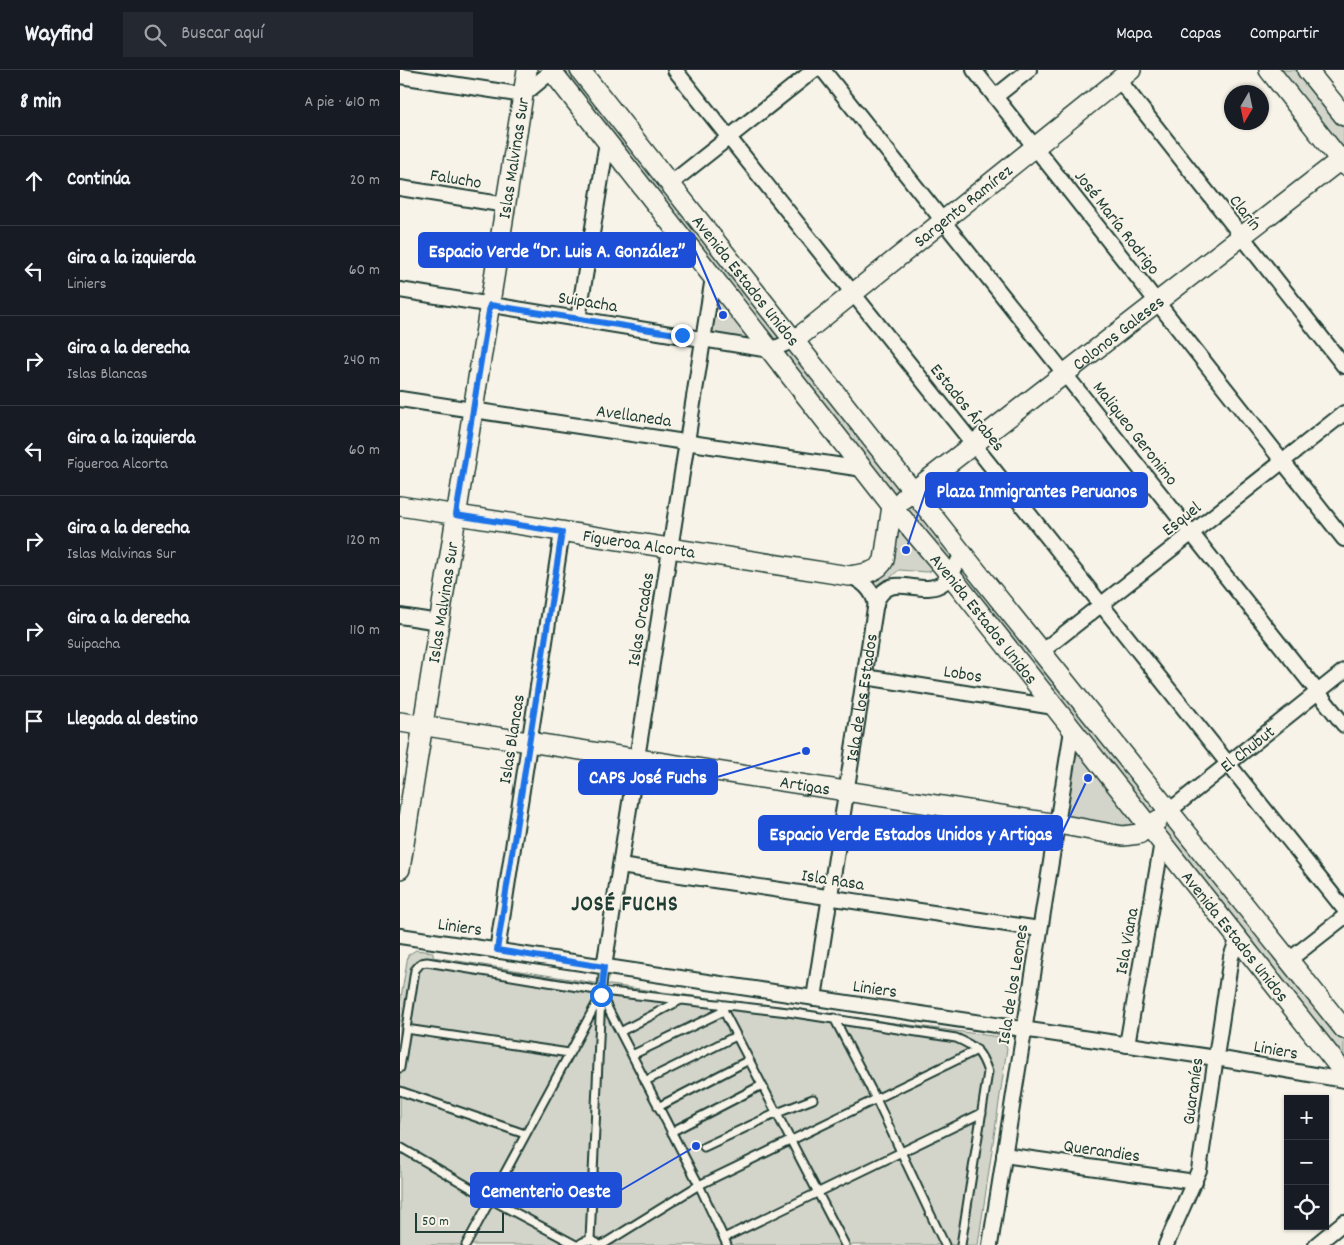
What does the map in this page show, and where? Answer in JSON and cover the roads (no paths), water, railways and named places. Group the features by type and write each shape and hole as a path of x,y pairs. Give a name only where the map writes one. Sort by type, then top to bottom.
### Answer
{"street":[{"name":"Islas Malvinas Sur","path":"400,869 402,842 423,725 527,70"},
{"name":"Avenida Estados Unidos","path":"580,70 795,340 913,492 1344,1029"},
{"name":"Estados Árabes","path":"675,70 1344,909"},
{"path":"670,184 814,70"},
{"name":"Maliqueo Geronimo","path":"823,70 1344,725"},
{"name":"José María Rodrigo","path":"974,70 1344,538"},
{"path":"995,96 1028,70"},
{"path":"1269,70 1343,161"},
{"path":"1307,70 1344,116"},
{"path":"400,76 523,95 551,71"},
{"name":"Avenida Estados Unidos","path":"551,71 892,506 951,576 1344,1072"},
{"name":"Sargento Ramírez","path":"795,340 1125,75"},
{"name":"Clarín","path":"1125,75 1242,236 1344,366"},
{"path":"578,319 607,142"},
{"name":"Colonos Galeses","path":"892,506 913,492 1242,236 1343,161"},
{"name":"Falucho","path":"400,188 506,205"},
{"name":"Islas Orcadas","path":"604,967 713,277"},
{"name":"Suipacha","path":"400,290 770,350"},
{"path":"770,350 795,340"},
{"name":"Avellaneda","path":"400,399 863,469"},
{"name":"Esquel","path":"1042,652 1344,413"},
{"name":"Figueroa Alcorta","path":"400,506 849,576"},
{"path":"849,576 866,573 882,565 892,506"},
{"name":"Islas Blancas","path":"497,950 562,532"},
{"path":"876,605 880,595 890,587 898,585 934,588 943,583 951,576 962,553"},
{"path":"849,576 864,584 873,596 876,605"},
{"name":"Isla de los Estados","path":"814,998 876,605"},
{"path":"400,616 439,622"},
{"name":"El Chubut","path":"1150,827 1344,671"},
{"name":"Lobos","path":"865,677 1054,707"},
{"name":"Artigas","path":"400,722 1058,824 1123,836 1139,834 1150,827"},
{"name":"Isla de los Leones","path":"990,1245 1072,730"},
{"name":"Isla Viana","path":"1127,1045 1162,842"},
{"name":"Isla Rasa","path":"620,866 1040,929"},
{"path":"1289,960 1344,917"},
{"name":"Liniers","path":"400,936 1216,1058 1344,1080"},
{"name":"Guaraníes","path":"1166,1245 1199,1170 1231,957 1238,938"},
{"name":"Querandies","path":"1004,1155 1195,1182"},
{"path":"1316,1245 1344,1222"}],"lane":[{"path":"400,1068 415,970 421,963 427,962 489,971 601,993 682,1000 722,1008 834,1018 956,1038 972,1045 977,1050 983,1058 988,1072 962,1245"},
{"path":"590,1240 601,993 604,967"},
{"path":"601,993 699,1185 725,1242 818,1193 982,1114"},
{"path":"466,1245 601,993"},
{"path":"620,1032 682,1000"},
{"path":"722,1008 845,1245"},
{"path":"632,1055 722,1008"},
{"path":"834,1018 876,1099 945,1245"},
{"path":"406,1029 569,1053"},
{"path":"645,1081 736,1036"},
{"path":"400,1146 490,1199 578,1245 590,1240 601,1245 699,1185 977,1050"},
{"path":"658,1107 749,1060"},
{"path":"671,1132 762,1085"},
{"path":"400,1091 525,1134"},
{"path":"704,1148 776,1113 813,1099"}],"place":[{"name":"Espacio Verde “Dr. Luis A. González”","path":"723,315"},
{"name":"Plaza Inmigrantes Peruanos","path":"906,550"},
{"name":"CAPS José Fuchs","path":"806,751"},
{"name":"Espacio Verde Estados Unidos y Artigas","path":"1088,778"},
{"name":"Cementerio Oeste","path":"696,1146"}],"district":[{"name":"JOSÉ FUCHS","path":"625,902"}]}
